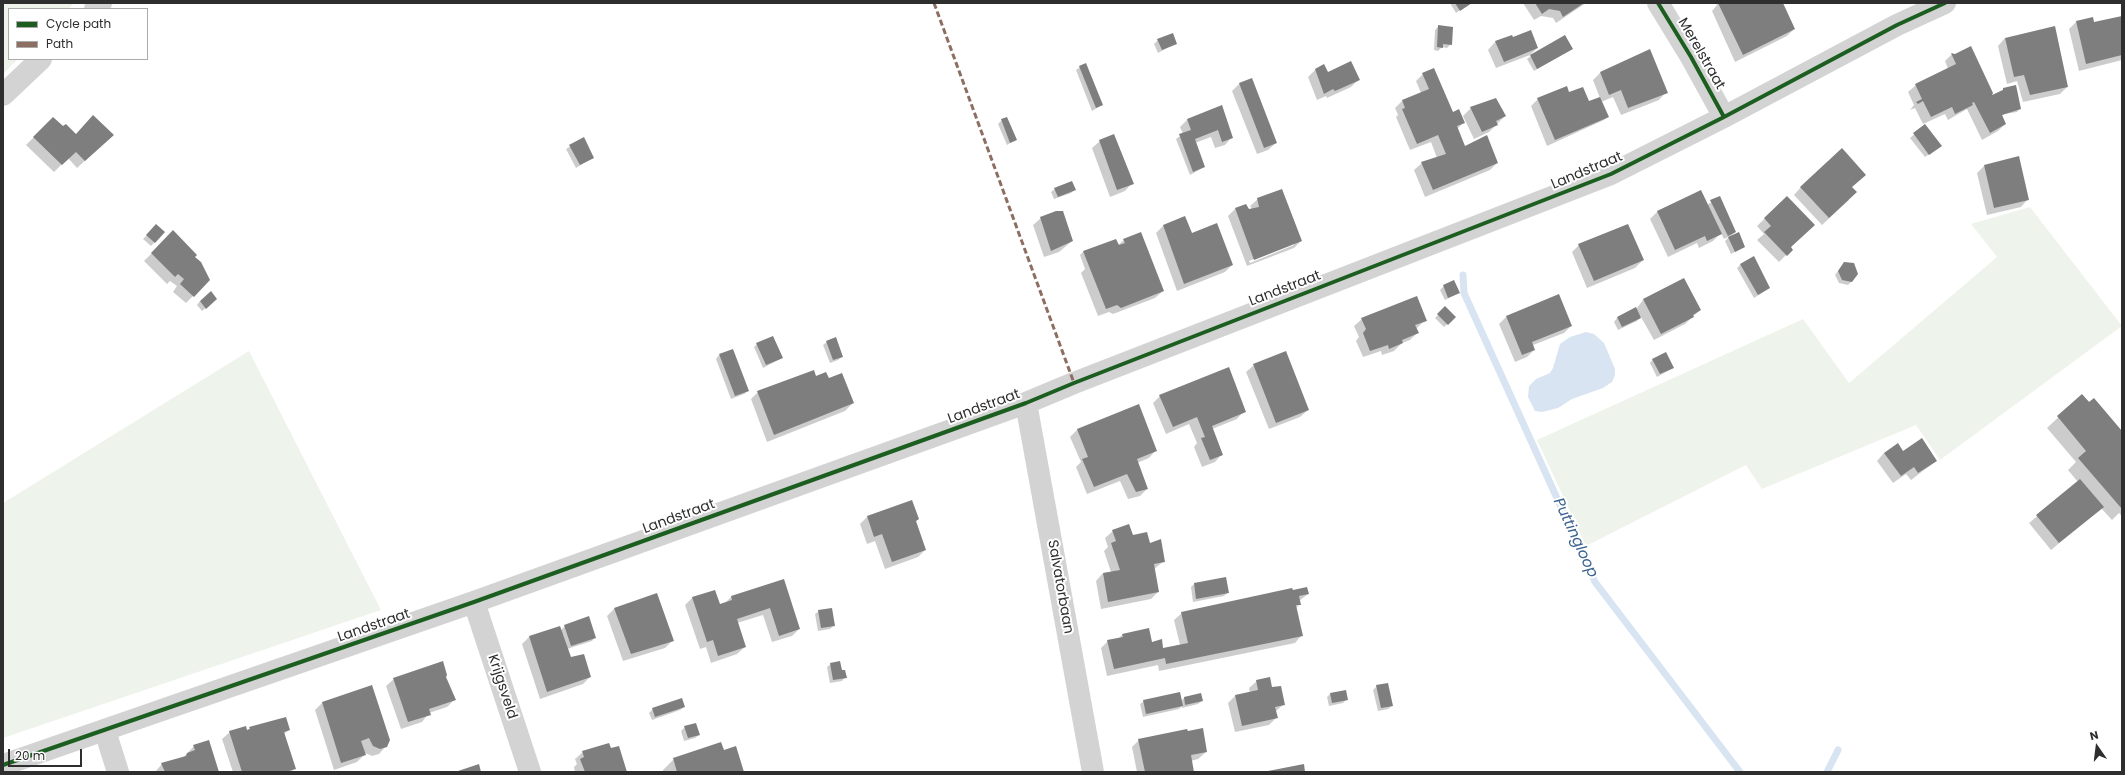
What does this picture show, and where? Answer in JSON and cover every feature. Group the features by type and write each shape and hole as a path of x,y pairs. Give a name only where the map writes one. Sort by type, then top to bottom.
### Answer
{"street":[{"name":"Merelstraat","path":"1658,3 1691,57 1724,117"},
{"name":"Landstraat","path":"3,765 474,602 1026,403 1081,380 1611,174 1724,117 1897,25 1945,3"},
{"path":"3,95 40,60"},
{"name":"Salvatorbaan","path":"1026,403 1093,772"},
{"name":"Krijgsveld","path":"474,602 530,772"},
{"path":"104,731 118,772"}],"shaded area":[{"path":"3,3 74,3 69,8 8,8 8,60 17,60 3,74"},
{"path":"2030,207 2122,326 1940,460 1916,425 1762,489 1746,465 1586,546 1537,440 1803,319 1849,383 1997,257 1971,224"},
{"path":"1586,332 1594,334 1604,343 1615,369 1615,375 1612,382 1603,388 1572,399 1558,408 1542,412 1535,411 1528,397 1529,386 1536,379 1550,373 1553,368 1560,344 1570,337"},
{"path":"249,351 381,610 3,738 3,503"}],"building":[{"path":"1455,3 1472,3 1460,11"},
{"path":"1535,3 1584,3 1563,17 1560,11 1549,9 1542,14"},
{"path":"1718,3 1783,3 1795,29 1743,55"},
{"path":"2122,16 2122,55 2086,64 2076,21 2093,17 2094,22"},
{"path":"1438,25 1453,27 1452,45 1443,44 1443,48 1437,47"},
{"path":"2055,26 2068,87 2030,95 2024,75 2014,77 2005,38"},
{"path":"1531,30 1538,48 1504,62 1495,41 1512,35 1513,37"},
{"path":"1173,33 1177,44 1162,50 1157,39"},
{"path":"1565,35 1573,49 1537,69 1530,55"},
{"path":"1971,46 1993,93 1992,95 2003,90 2003,88 2016,85 2021,109 2002,115 2006,124 1990,133 1974,102 1972,103 1973,105 1955,114 1952,107 1931,117 1923,101 1918,104 1916,102 1922,99 1915,84 1956,64 1951,53 1955,54"},
{"path":"1650,49 1668,93 1628,108 1621,90 1609,95 1600,72"},
{"path":"1351,61 1360,80 1335,91 1333,89 1324,94 1315,69 1324,64 1328,72"},
{"path":"1086,63 1103,105 1096,108 1079,66"},
{"path":"1434,68 1453,112 1459,109 1465,123 1457,126 1465,146 1487,135 1498,163 1433,190 1421,162 1446,154 1438,135 1417,144 1402,109 1405,108 1402,100 1429,89 1422,73"},
{"path":"1252,78 1277,143 1264,148 1239,83"},
{"path":"1567,86 1569,92 1583,87 1589,101 1600,97 1609,117 1555,140 1537,98"},
{"path":"1496,98 1506,116 1496,121 1498,125 1482,132 1470,107"},
{"path":"1222,105 1233,138 1222,142 1218,130 1195,139 1205,167 1193,172 1179,134 1191,130 1187,119"},
{"path":"93,115 114,135 85,161 76,152 62,165 33,137 53,117 63,126 66,124 76,134"},
{"path":"1007,117 1017,140 1010,143 1001,119"},
{"path":"1925,124 1942,146 1929,155 1913,133"},
{"path":"1114,134 1134,184 1117,190 1099,140"},
{"path":"584,137 594,158 580,165 569,145"},
{"path":"1842,148 1866,175 1852,187 1857,192 1829,218 1800,187"},
{"path":"2019,156 2029,200 1994,208 1984,165"},
{"path":"1072,181 1076,190 1058,197 1054,188"},
{"path":"1282,189 1302,241 1254,260 1235,208 1246,204 1249,209 1259,207 1257,198"},
{"path":"1701,190 1722,234 1707,241 1705,236 1675,250 1657,211"},
{"path":"1720,196 1736,232 1728,236 1710,200"},
{"path":"1787,196 1815,225 1791,247 1793,250 1787,256 1764,232 1771,226 1764,218"},
{"path":"1056,211 1063,211 1073,241 1051,251 1040,217"},
{"path":"1185,216 1192,233 1217,223 1233,265 1184,284 1163,225"},
{"path":"156,224 165,232 155,243 146,235"},
{"path":"1628,224 1644,260 1594,281 1578,244"},
{"path":"173,230 197,255 195,257 201,262 210,280 194,297 180,284 184,279 178,274 175,277 151,253"},
{"path":"1141,232 1164,291 1121,308 1117,305 1106,309 1083,251 1116,239 1119,245 1125,243 1123,239"},
{"path":"1739,232 1745,247 1735,252 1728,237"},
{"path":"1754,256 1770,288 1758,295 1740,264"},
{"path":"1844,262 1854,263 1858,274 1852,282 1842,280 1838,271"},
{"path":"1684,278 1701,310 1693,315 1694,317 1661,334 1643,299"},
{"path":"1454,280 1460,293 1448,298 1443,285"},
{"path":"211,291 217,299 206,309 200,301"},
{"path":"1559,294 1572,326 1532,342 1535,350 1522,355 1506,316"},
{"path":"1417,296 1427,321 1415,325 1419,333 1402,340 1403,343 1389,349 1388,345 1370,351 1363,333 1366,329 1361,318"},
{"path":"1445,306 1456,317 1448,325 1437,314"},
{"path":"1636,307 1641,318 1622,327 1617,317"},
{"path":"773,336 783,358 766,365 756,343"},
{"path":"836,337 843,357 833,360 826,341"},
{"path":"733,349 749,391 735,396 719,354"},
{"path":"1286,351 1309,410 1276,423 1253,364"},
{"path":"1666,352 1674,368 1660,374 1652,359"},
{"path":"1229,367 1246,412 1212,426 1223,455 1210,460 1201,438 1205,437 1197,417 1173,427 1159,395"},
{"path":"814,370 816,376 826,372 829,378 842,373 854,403 774,435 757,391"},
{"path":"2082,394 2089,402 2094,398 2122,431 2122,509 2078,458 2086,451 2057,416"},
{"path":"1139,404 1157,451 1137,459 1148,489 1136,492 1127,474 1094,487 1082,459 1088,457 1077,429"},
{"path":"1922,438 1937,461 1918,473 1914,467 1901,476 1884,453 1898,443 1903,451"},
{"path":"2080,479 2104,507 2059,543 2036,515"},
{"path":"912,500 919,519 916,521 926,550 892,562 882,534 874,537 867,516"},
{"path":"1129,524 1133,535 1147,532 1150,543 1161,539 1165,562 1154,564 1159,592 1108,602 1103,573 1120,570 1111,543 1116,541 1112,530"},
{"path":"1226,577 1229,593 1196,599 1194,583"},
{"path":"784,579 800,629 779,636 770,608 737,619 746,647 718,656 713,640 707,642 692,597 715,590 720,604 732,600 731,596"},
{"path":"1307,587 1309,594 1299,596 1301,605 1296,605 1303,636 1166,664 1165,658 1114,669 1107,640 1123,637 1122,634 1149,628 1152,642 1162,639 1163,648 1188,643 1181,612 1292,588 1293,590"},
{"path":"657,593 674,641 631,654 614,608"},
{"path":"832,608 835,626 821,628 818,610"},
{"path":"589,616 596,638 571,646 564,625"},
{"path":"560,626 571,657 584,654 591,677 547,692 529,636"},
{"path":"443,661 447,675 446,677 456,700 429,709 431,715 408,722 393,678"},
{"path":"840,661 842,670 845,670 847,678 833,680 830,663"},
{"path":"1270,677 1272,687 1281,686 1285,705 1275,707 1278,718 1242,726 1235,695 1258,690 1256,680"},
{"path":"1388,683 1393,706 1381,708 1376,685"},
{"path":"372,685 390,740 387,747 380,749 373,746 369,738 361,741 366,755 341,763 322,702"},
{"path":"1346,690 1348,700 1332,703 1330,693"},
{"path":"1180,692 1183,706 1146,714 1143,700"},
{"path":"1201,693 1203,701 1185,705 1184,697"},
{"path":"682,698 685,707 655,717 652,708"},
{"path":"286,717 290,730 284,732 296,769 285,772 242,772 229,731 246,726 247,730 250,729 249,727"},
{"path":"696,723 700,735 688,738 684,726"},
{"path":"1203,728 1207,752 1191,755 1194,772 1145,772 1138,739 1187,729 1188,731"},
{"path":"209,740 219,772 165,772 161,763 186,756 187,753 195,750 193,745"},
{"path":"721,742 724,750 736,746 744,772 677,772 673,758"},
{"path":"609,743 611,748 619,746 627,772 585,772 580,759 584,757 582,751"},
{"path":"479,764 481,772 455,772"},
{"path":"1304,764 1305,772 1268,772 1268,771"}],"waterway":[{"name":"Puttingloop","path":"1463,275 1464,293 1595,582 1740,772"},
{"path":"1827,772 1838,750"}],"marked path":[{"path":"934,3 1074,383"}],"cycle path":[{"path":"1658,3 1691,57 1724,117"},
{"path":"3,765 474,602 1026,403 1611,174 1724,117 1897,25 1945,3"}]}
